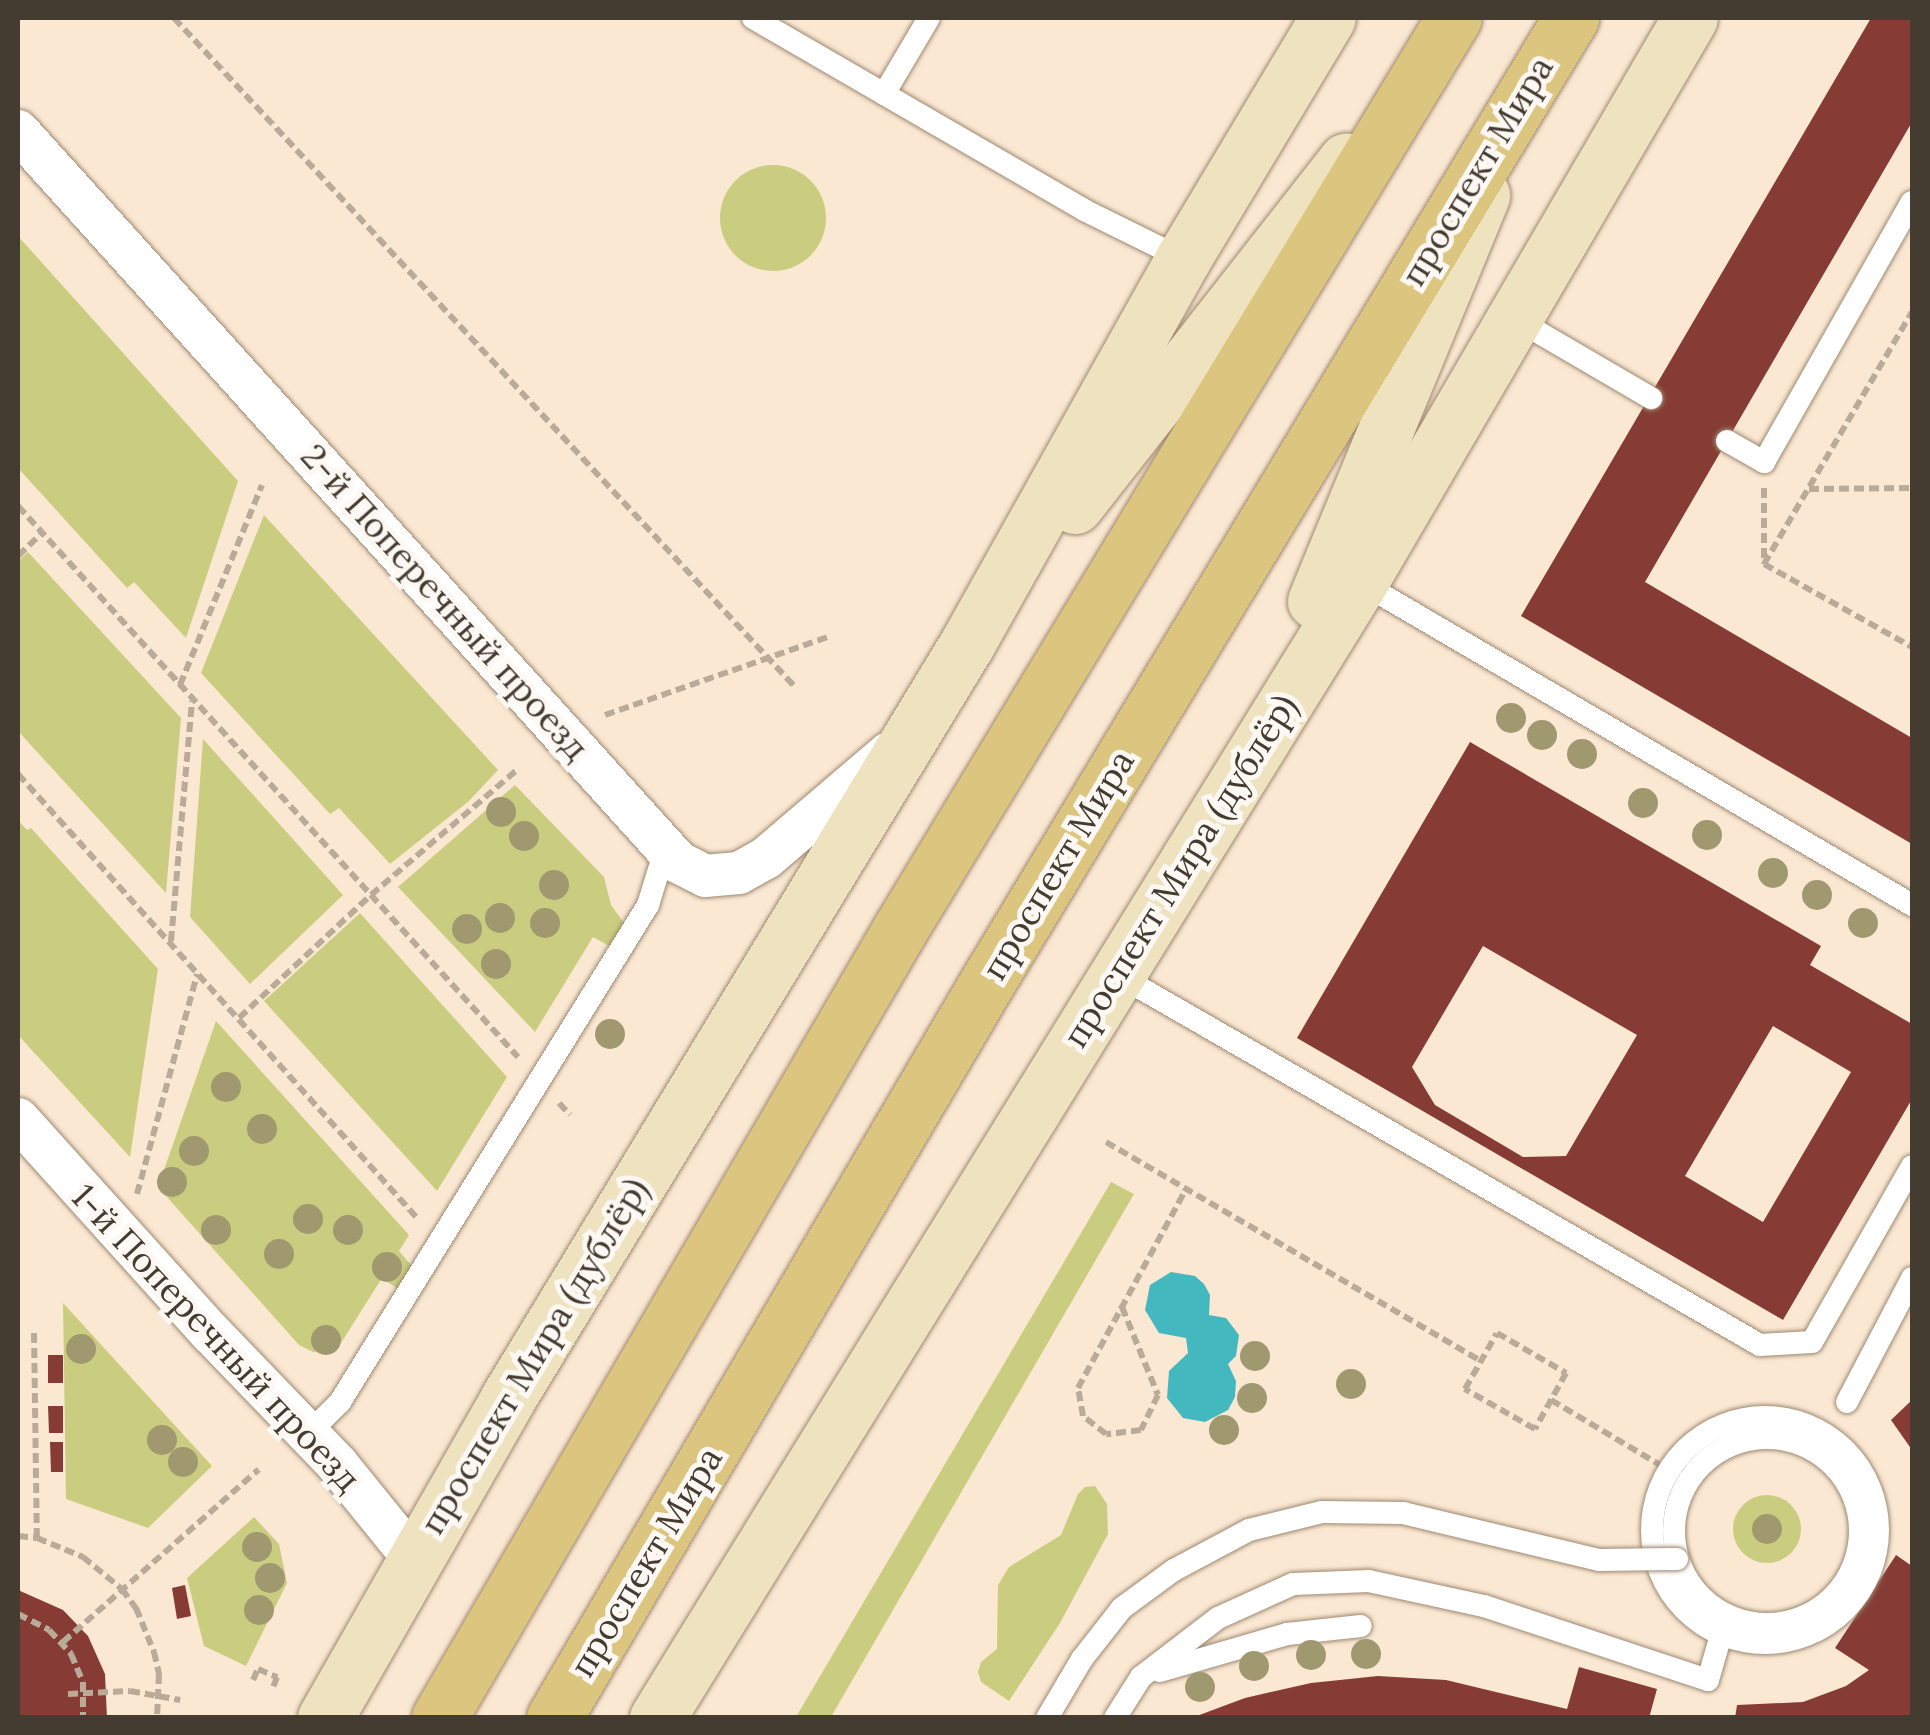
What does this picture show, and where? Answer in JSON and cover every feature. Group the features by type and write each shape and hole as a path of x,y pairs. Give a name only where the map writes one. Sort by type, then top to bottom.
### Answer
{"main road":[{"name":"проспект Мира (дублёр)","path":"326,1718 414,1558 913,734 1182,259 1328,18"},
{"name":"проспект Мира","path":"554,1718 985,986 1571,18"},
{"name":"проспект Мира (дублёр)","path":"658,1718 1360,582 1690,18"},
{"path":"966,644 1447,29"},
{"path":"438,1718 899,931 1447,29"},
{"path":"1252,757 1528,85"}],"street":[{"name":"2-й Поперечный проезд","path":"18,131 458,614 665,850 705,876 739,872 766,858 913,734"},
{"name":"1-й Поперечный проезд","path":"18,1119 337,1464 414,1558"}],"lane":[{"path":"753,18 1084,210 1182,259"},
{"path":"884,94 929,18"},
{"path":"1727,441 1764,462 1912,202"},
{"path":"1514,318 1651,398"},
{"path":"1360,582 1912,905"},
{"path":"307,1435 340,1402 648,904 665,850"},
{"path":"1116,974 1760,1345 1812,1342 1912,1166"},
{"path":"1847,1402 1912,1278"},
{"path":"1778,1418 1804,1424 1849,1454 1865,1477 1878,1530 1865,1584 1828,1624 1803,1637 1762,1643 1721,1635 1678,1604 1663,1581 1654,1555 1654,1501 1680,1454 1724,1424 1778,1418"},
{"path":"1778,1438 1818,1452 1847,1482 1860,1522 1860,1543 1845,1583 1831,1599 1805,1616 1774,1624 1743,1621 1714,1609 1685,1578 1677,1559 1674,1518 1687,1481 1700,1464 1736,1442 1778,1438"},
{"path":"1047,1718 1082,1659 1122,1608 1174,1570 1249,1530 1322,1512 1403,1512 1599,1560 1677,1559"},
{"path":"298,1718 414,1558"},
{"path":"1116,1718 1141,1677 1218,1618 1293,1584 1368,1582 1484,1606 1708,1680 1721,1635"},
{"path":"1141,1677 1287,1634 1361,1626"}],"path":[{"path":"174,18 795,687"},
{"path":"1764,564 1912,312"},
{"path":"1764,462 1764,564"},
{"path":"180,685 262,485"},
{"path":"1808,489 1912,488"},
{"path":"18,506 570,1115"},
{"path":"18,556 42,534"},
{"path":"1764,564 1912,647"},
{"path":"605,715 828,637"},
{"path":"171,941 192,699"},
{"path":"239,1018 371,895 516,770"},
{"path":"18,774 424,1226"},
{"path":"136,1198 197,973"},
{"path":"1106,1142 1481,1362"},
{"path":"1122,1306 1158,1395 1141,1430 1106,1434 1083,1416 1078,1388 1122,1306 1185,1191"},
{"path":"34,1333 36,1538"},
{"path":"1497,1333 1566,1374 1534,1429 1465,1390 1481,1362 1497,1333"},
{"path":"1551,1400 1687,1481"},
{"path":"62,1642 259,1469"},
{"path":"18,1536 36,1538 83,1557 122,1590 146,1629 160,1696 157,1718"},
{"path":"18,1614 36,1620 62,1642 79,1669 84,1693 83,1718"},
{"path":"253,1680 258,1669 277,1677 272,1690"},
{"path":"68,1694 130,1691 180,1700"}],"green space":[{"path":"773,165 793,169 811,180 822,198 826,218 822,238 811,256 793,267 773,271 753,267 735,256 724,238 720,218 724,198 735,180 753,169"},
{"path":"18,236 238,481 186,638 134,582 127,588 18,468"},
{"path":"264,515 498,770 469,801 390,864 339,808 330,814 201,673"},
{"path":"28,552 181,718 166,893 18,731 18,561"},
{"path":"203,739 343,895 250,984 190,917"},
{"path":"515,785 604,877 611,905 627,927 611,947 593,937 535,1032 398,887"},
{"path":"18,820 27,830 31,828 158,969 130,1157 18,1035"},
{"path":"360,913 507,1077 437,1191 264,1001"},
{"path":"216,1021 409,1235 399,1251 417,1272 398,1289 382,1278 341,1343 330,1351 313,1352 299,1345 158,1187"},
{"path":"1111,1182 1134,1194 831,1717 796,1717"},
{"path":"63,1303 212,1466 148,1528 66,1499"},
{"path":"1095,1486 1107,1504 1108,1534 1060,1623 1009,1701 981,1682 978,1672 981,1662 997,1649 998,1585 1009,1567 1061,1535 1078,1494 1085,1487"},
{"path":"1767,1495 1780,1497 1791,1505 1799,1516 1799,1542 1791,1553 1780,1561 1767,1563 1754,1561 1743,1553 1735,1542 1733,1529 1735,1516 1743,1505 1754,1497"},
{"path":"254,1517 279,1544 287,1583 246,1666 204,1646 187,1578"}],"water":[{"path":"1171,1272 1195,1276 1204,1284 1210,1295 1209,1315 1226,1318 1239,1335 1236,1356 1228,1364 1236,1381 1235,1397 1228,1410 1205,1422 1183,1418 1167,1398 1169,1371 1188,1353 1186,1338 1159,1333 1145,1310 1150,1285"}],"building":[{"path":"1871,18 1912,18 1912,122 1645,582 1912,738 1912,844 1521,616"},
{"path":"1470,742 1821,946 1810,965 1912,1024 1912,1099 1783,1320 1297,1038","holes":["1483,946 1637,1035 1566,1156 1523,1157 1435,1105 1412,1067","1773,1026 1851,1072 1763,1222 1685,1176"]},
{"path":"48,1355 63,1355 63,1383 48,1383"},
{"path":"1912,1400 1912,1450 1891,1420"},
{"path":"48,1406 63,1406 63,1433 49,1433"},
{"path":"50,1442 63,1442 63,1472 51,1472"},
{"path":"1896,1555 1912,1566 1912,1718 1735,1718 1737,1705 1803,1702 1846,1686 1869,1670 1835,1648"},
{"path":"185,1585 191,1616 177,1619 172,1588"},
{"path":"18,1590 63,1610 88,1636 105,1674 107,1718 18,1718"},
{"path":"1579,1667 1657,1689 1649,1718 1194,1717 1245,1698 1311,1683 1378,1676 1446,1680 1567,1709"}]}
